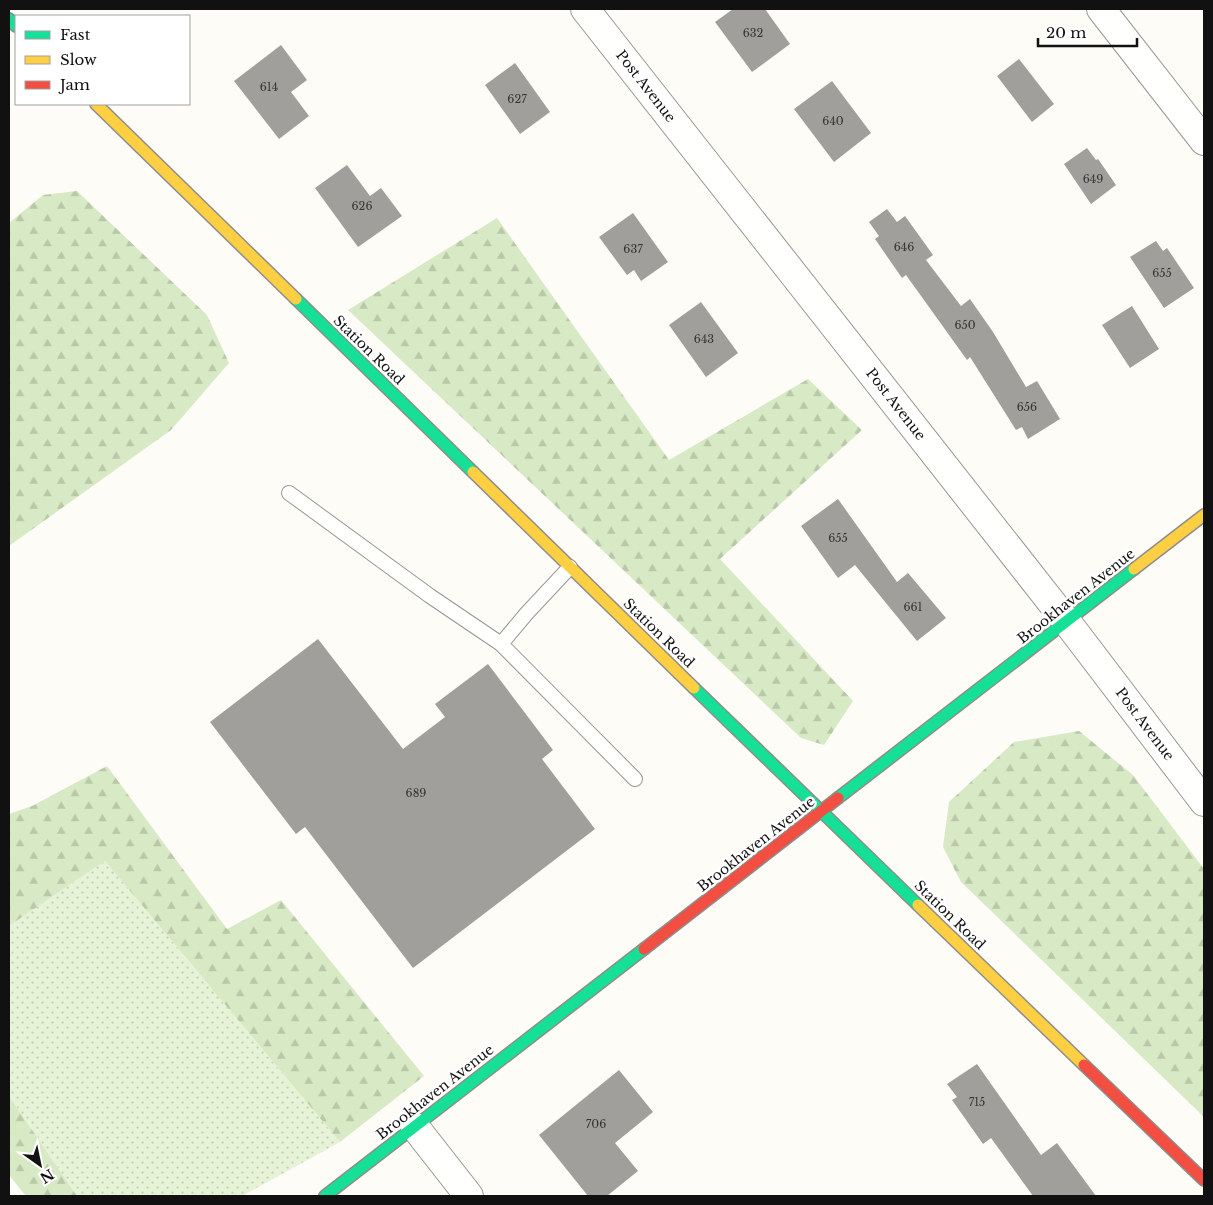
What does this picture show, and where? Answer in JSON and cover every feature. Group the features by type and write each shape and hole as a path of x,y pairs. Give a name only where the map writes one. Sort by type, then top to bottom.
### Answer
{"main road":[{"name":"Station Road","path":"97,105 822,812 1204,1180"},
{"name":"Brookhaven Avenue","path":"325,1196 1204,516"}],"street":[{"name":"Post Avenue","path":"585,9 1067,622 1204,802"},
{"path":"1101,9 1204,141"},
{"path":"415,1127 469,1196"}],"lane":[{"path":"289,493 430,596 501,644 635,779"},
{"path":"501,644 570,567"}],"green space":[{"path":"77,191 207,315 229,363 171,430 9,546 9,223 43,195"},
{"path":"497,218 669,460 808,379 862,430 720,559 853,701 824,745 801,738 348,310"},
{"path":"1079,731 1133,775 1204,869 1204,1117 961,882 943,847 949,802 1014,742"},
{"path":"107,766 227,929 281,900 424,1076 340,1142 105,861 9,926 9,814 32,806"},
{"path":"105,861 340,1142 242,1196 77,1196 9,1096 9,926"},
{"path":"9,1096 77,1196 26,1196 9,1175"}],"building":[{"path":"733,9 765,9 790,44 752,72 715,22"},
{"path":"281,45 307,80 291,92 309,116 279,139 234,81"},
{"path":"1019,59 1054,104 1032,122 997,76"},
{"path":"515,63 550,112 520,134 485,85"},
{"path":"832,81 871,133 834,162 794,109"},
{"path":"1087,148 1096,160 1098,159 1116,185 1091,204 1064,164"},
{"path":"347,165 370,196 381,188 402,216 358,247 315,188"},
{"path":"887,209 897,222 905,216 933,255 926,260 961,306 970,299 993,332 1026,387 1037,381 1060,419 1028,439 1022,427 1016,430 970,357 967,360 906,275 902,278 875,239 879,236 869,222"},
{"path":"633,213 668,262 641,281 634,270 627,275 599,237"},
{"path":"1156,241 1163,251 1167,248 1194,288 1164,308 1130,257"},
{"path":"701,302 738,353 706,377 669,325"},
{"path":"1132,306 1159,349 1130,368 1102,325"},
{"path":"838,499 897,582 908,573 946,618 917,641 855,565 838,578 801,526"},
{"path":"318,639 403,749 445,717 435,704 488,664 553,750 542,759 595,829 413,968 305,827 296,834 210,722"},
{"path":"977,1064 1041,1155 1057,1143 1096,1196 1033,1196 991,1138 983,1144 952,1100 957,1097 947,1084"},
{"path":"619,1070 653,1112 615,1143 638,1171 607,1196 588,1196 539,1135"}],"traffic: fast":[{"path":"9,19 15,25"},
{"path":"296,299 473,472"},
{"path":"838,798 1134,569"},
{"path":"694,688 918,905"},
{"path":"325,1196 644,949"}],"traffic: slow":[{"path":"97,105 296,299"},
{"path":"473,472 694,688"},
{"path":"1134,569 1204,515"},
{"path":"918,905 1084,1065"}],"traffic: jam":[{"path":"644,949 838,798"},
{"path":"1084,1065 1204,1180"}]}
